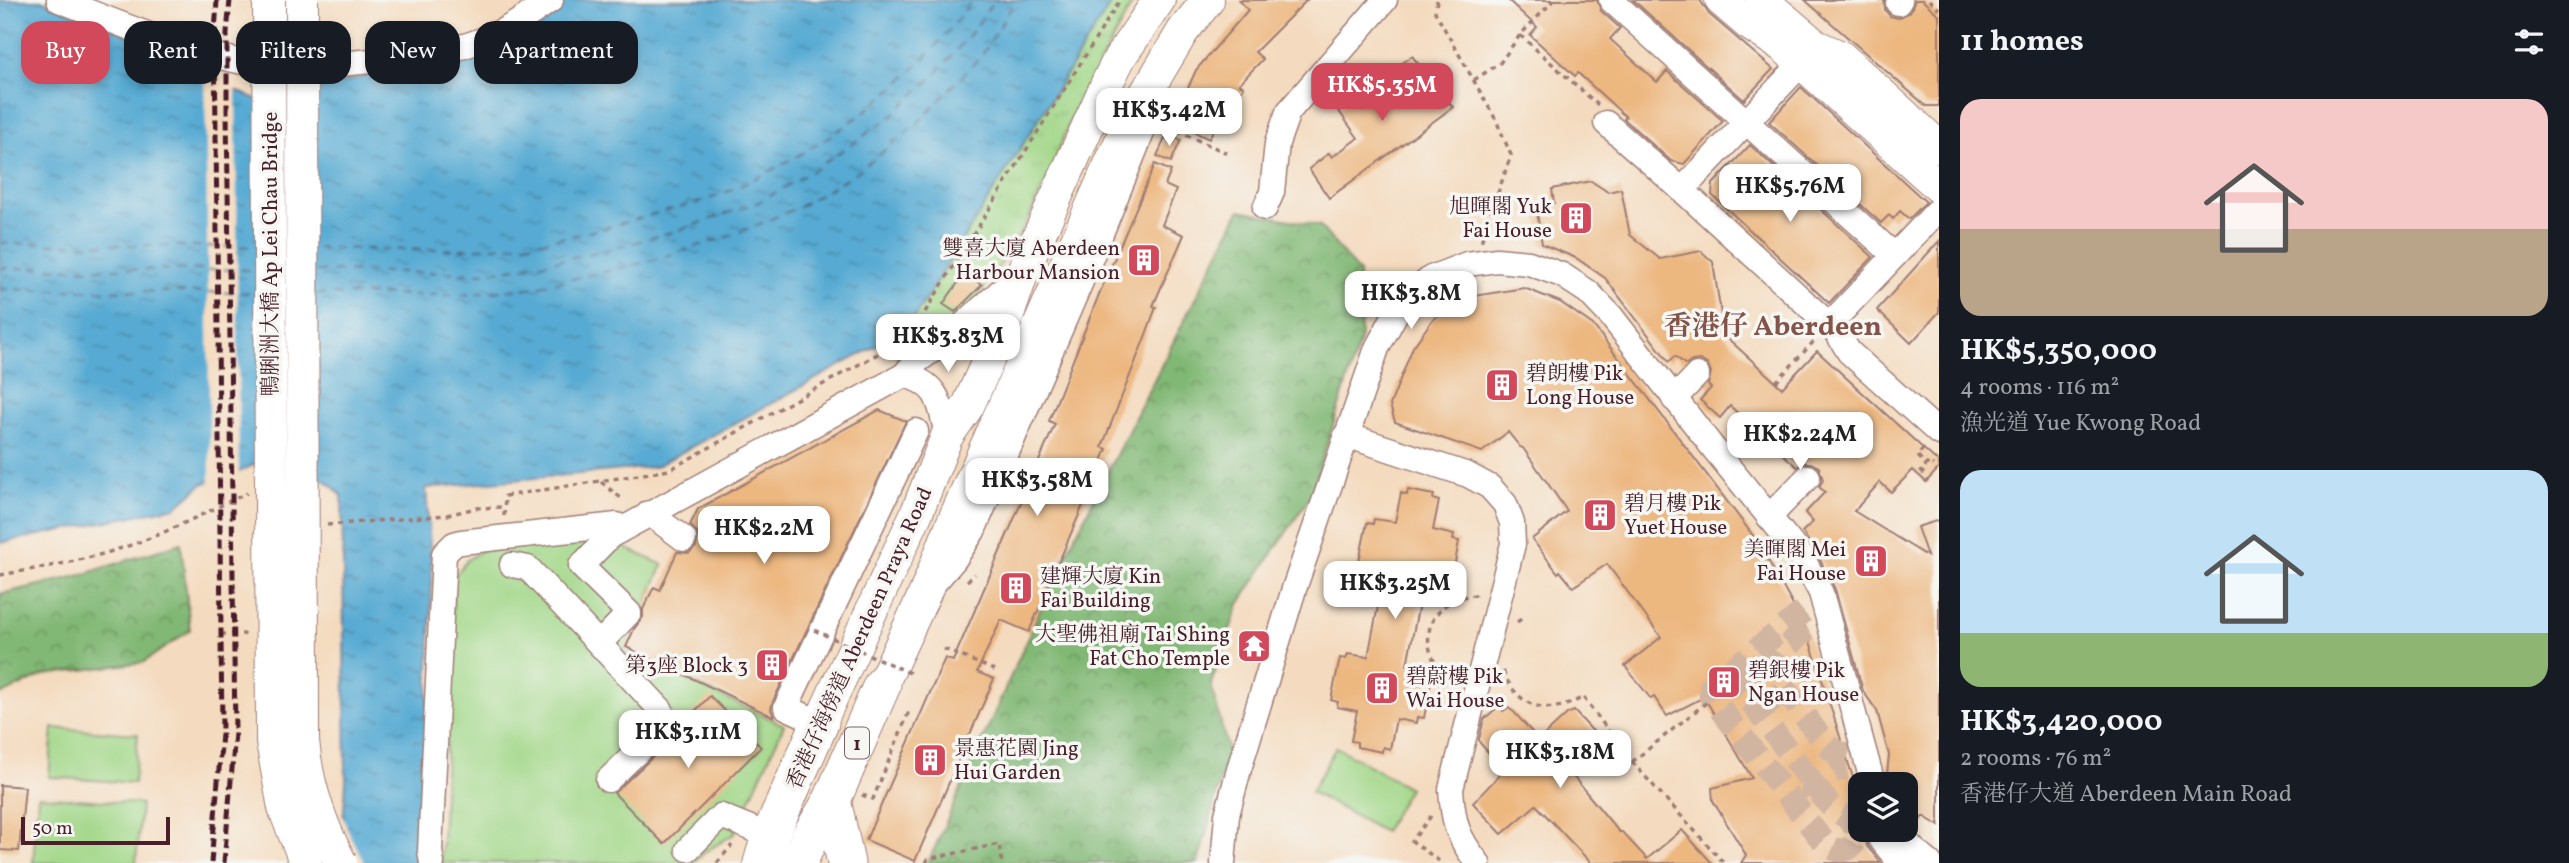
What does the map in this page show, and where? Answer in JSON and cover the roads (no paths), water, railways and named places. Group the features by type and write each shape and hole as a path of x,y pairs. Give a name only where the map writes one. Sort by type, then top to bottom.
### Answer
{"highway":[{"name":"香港仔海傍道 Aberdeen Praya Road","path":"798,863 897,680"},
{"name":"香港仔海傍道 Aberdeen Praya Road","path":"754,852 820,723"},
{"path":"832,800 846,863"}],"main road":[{"name":"鴨脷洲大橋 Ap Lei Chau Bridge","path":"269,0 272,717 275,763 284,808 306,863"},
{"name":"鴨脷洲大橋 Ap Lei Chau Bridge","path":"302,0 313,516 302,713 306,768 320,818 341,863"},
{"name":"香港仔海傍道 Aberdeen Praya Road","path":"820,723 917,512 947,436 968,406 1007,318 1023,271 1114,69 1158,0"},
{"name":"香港仔海傍道 Aberdeen Praya Road","path":"897,680 925,593 950,529 1107,170 1134,113 1167,56 1208,0"},
{"path":"1721,0 1793,55 1939,187"},
{"path":"1745,0 1793,55"},
{"path":"1762,0 1816,46 1840,57 1935,136"}],"street":[{"path":"59,0 154,37 262,66 296,68 452,50 505,30 551,0"},
{"path":"1265,208 1272,192 1277,143 1288,112 1385,0"},
{"path":"1611,0 1894,256"},
{"path":"1784,0 1824,35 1840,57"},
{"path":"1682,190 1745,122 1793,55"},
{"path":"1604,116 1939,433"},
{"path":"1836,336 1894,256 1939,209"},
{"path":"1223,863 1227,815 1239,769 1294,589 1377,348 1404,302 1431,278 1455,267 1480,261 1529,263 1576,282 1600,302 1674,399 1775,511 1802,557 1812,610 1859,769"},
{"path":"600,643 629,613 581,566 618,528 688,495 904,375 1023,271"},
{"path":"904,375 918,379 936,394 941,403 947,436"},
{"path":"1674,399 1697,375"},
{"name":"香港仔海傍道 Aberdeen Praya Road","path":"820,723 786,707 916,431"},
{"path":"1346,435 1468,475 1490,487 1505,504 1512,523 1513,544 1451,789 1453,818 1461,843 1478,863"},
{"path":"1775,511 1808,477"},
{"path":"271,507 313,516"},
{"path":"649,513 684,539"},
{"path":"432,863 444,554 454,544 461,542 618,528"},
{"path":"512,565 528,568 661,710 663,717 659,731 608,780"},
{"path":"688,849 721,816 754,852"},
{"path":"1883,842 1896,858 1929,863"},
{"path":"1907,842 1929,863"}],"water":[{"path":"0,0 41,0 93,21 21,21 21,84 110,84 110,28 124,33 124,84 222,84 222,81 235,90 256,99 336,84 351,84 351,80 365,76 365,84 460,84 460,51 474,48 474,84 638,84 638,21 528,21 560,0 1113,0 907,329 655,467 426,488 432,576 423,863 340,863 346,782 342,496 331,485 305,467 257,463 237,473 202,484 176,507 0,543"}],"tunnel":[{"path":"1729,673 1828,803 1853,824 1856,838 1852,846 1844,850 1832,848 1818,835 1711,697 1711,687 1804,611"},
{"path":"1807,629 1780,657 1778,680 1823,741 1831,749 1850,757"},
{"path":"1744,661 1781,711"},
{"path":"1801,787 1812,785 1833,772 1847,768"}],"railway":[{"path":"211,863 222,734 215,34 217,0"},
{"path":"224,863 235,733 227,111 230,0"}],"place":[{"name":"旭暉閣 Yuk Fai House","path":"1576,218"},
{"name":"雙喜大廈 Aberdeen Harbour Mansion","path":"1144,260"},
{"name":"碧朗樓 Pik Long House","path":"1502,385"},
{"name":"碧月樓 Pik Yuet House","path":"1600,515"},
{"name":"美暉閣 Mei Fai House","path":"1871,561"},
{"name":"建輝大廈 Kin Fai Building","path":"1016,588"},
{"name":"大聖佛祖廟 Tai Shing Fat Cho Temple","path":"1254,646"},
{"name":"第3座 Block 3","path":"772,665"},
{"name":"碧銀樓 Pik Ngan House","path":"1724,682"},
{"name":"碧蔚樓 Pik Wai House","path":"1382,688"},
{"name":"景惠花園 Jing Hui Garden","path":"930,760"}],"district":[{"name":"香港仔 Aberdeen","path":"1773,325"}]}
